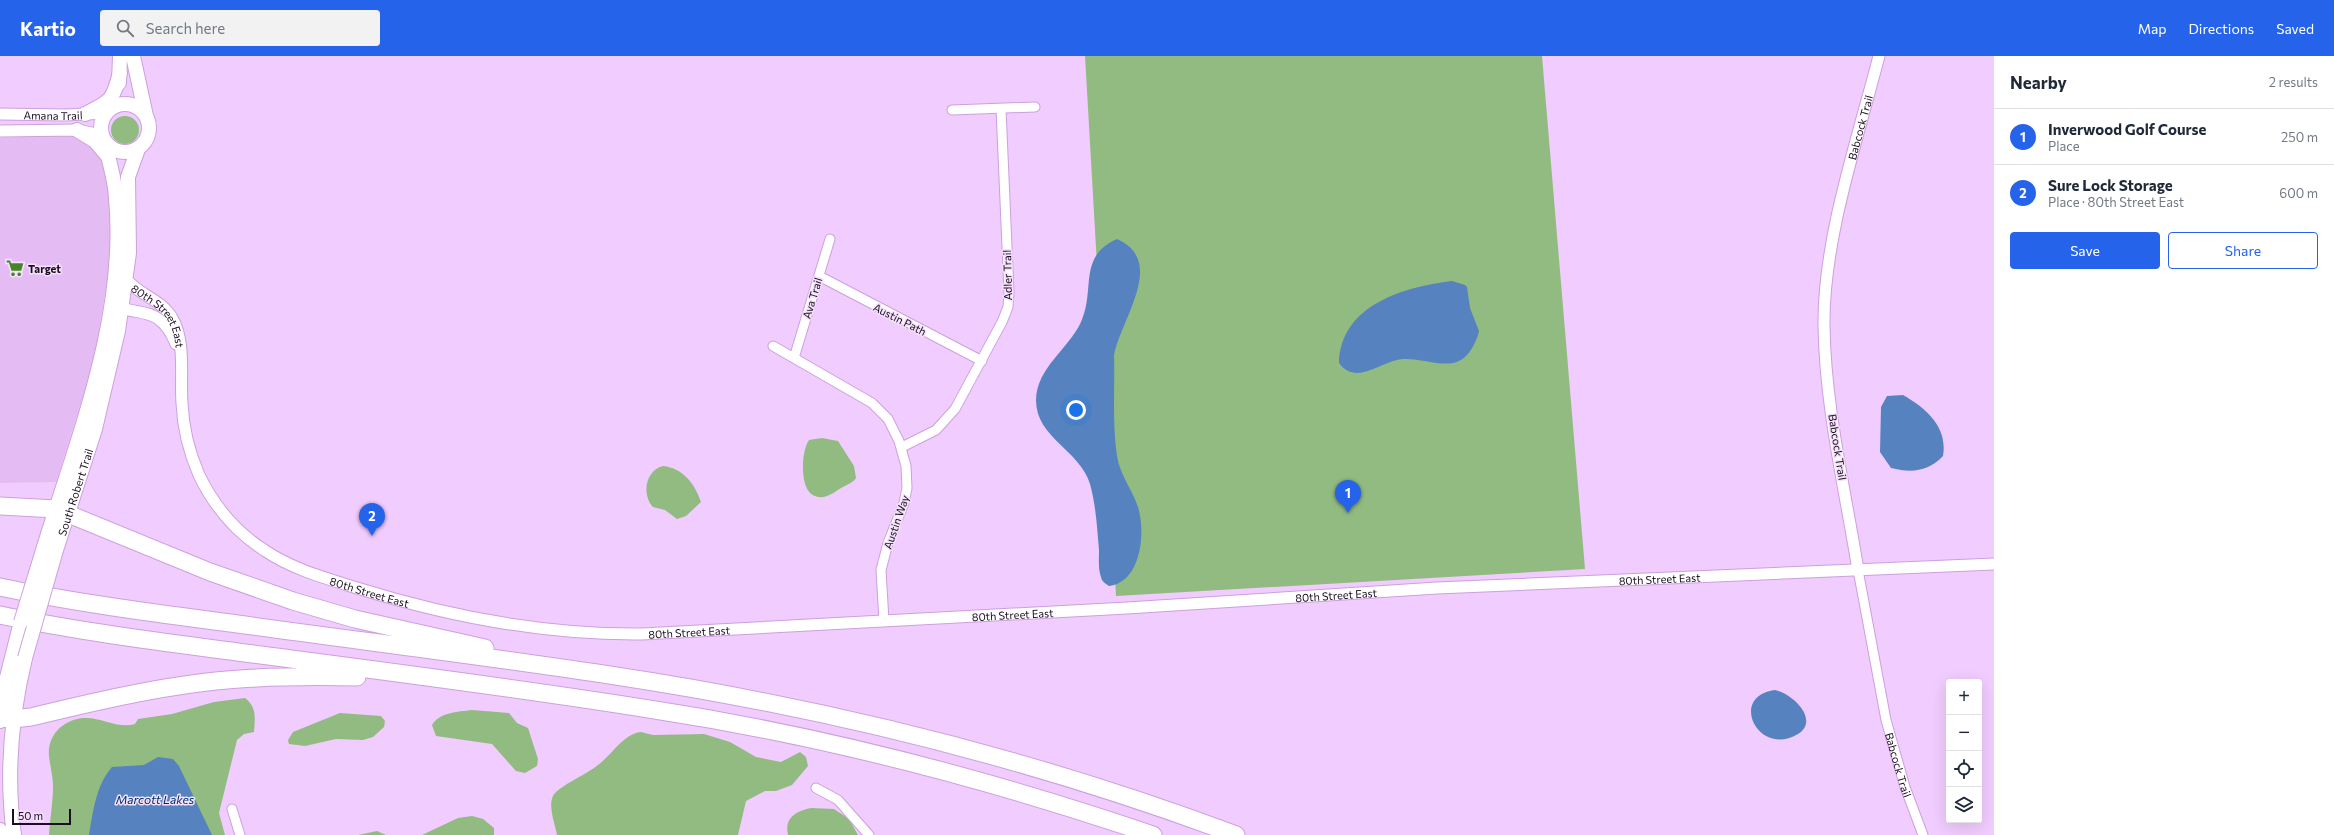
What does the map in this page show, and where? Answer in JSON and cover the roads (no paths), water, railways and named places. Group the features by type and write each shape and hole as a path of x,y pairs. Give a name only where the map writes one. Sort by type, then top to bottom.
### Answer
{"highway":[{"path":"0,506 62,511 196,567 293,601 402,630 614,676 800,710 950,745 1084,783 1236,835"},
{"path":"0,587 166,615 614,676"},
{"path":"0,615 104,633 604,702 759,729 921,765 1034,796 1153,835"},
{"path":"3,719 184,685 293,676 412,680 604,702"}],"main road":[{"path":"120,56 119,92 102,120 103,138 116,151 131,152 138,149 147,138 149,131 133,56"},
{"path":"85,114 106,104 114,96 120,73"},
{"path":"109,110 119,105 135,106 146,116"},
{"path":"77,130 95,141 108,156"},
{"name":"South Robert Trail","path":"62,511 94,382 113,289 117,255 116,190 103,138"},
{"name":"South Robert Trail","path":"14,835 10,762 3,719 18,657 62,511 102,406 122,308 130,241 128,178 138,149"},
{"path":"0,830 1,835"}],"street":[{"name":"Babcock Trail","path":"1879,56 1839,210 1828,273 1824,324 1830,400 1858,570 1888,726 1905,787 1923,835"},
{"path":"952,110 1034,108"},
{"name":"Adler Trail","path":"902,447 926,437 947,420 982,361 1006,312 1008,300 1001,109"},
{"name":"Amana Trail","path":"0,114 85,114 109,110"},
{"path":"0,131 77,130 103,138"},
{"name":"Ava Trail","path":"794,358 830,239"},
{"name":"Austin Path","path":"819,276 982,361"},
{"name":"80th Street East","path":"126,279 136,289 159,304 171,316 179,335 185,432 193,460 206,489 225,515 250,540 271,555 299,568 389,598 444,613 504,625 560,631 635,634 1444,588 1994,564"},
{"path":"113,289 116,302 122,308"},
{"name":"80th Street East","path":"122,308 150,313 162,320 172,333 180,358"},
{"name":"Austin Way","path":"772,346 872,403 888,419 902,447 906,466 907,488 902,510 888,543 881,570 884,621"},
{"path":"816,788 838,800 869,835"},
{"path":"232,809 240,835"}],"water":[{"path":"1117,239 1132,249 1139,261 1140,276 1137,292 1114,355 1114,406 1115,444 1117,456 1123,476 1138,507 1141,542 1134,566 1128,576 1120,583 1109,586 1102,580 1099,571 1096,517 1090,484 1085,472 1050,434 1043,424 1038,413 1036,400 1038,388 1047,368 1069,341 1081,322 1085,310 1092,264 1097,255 1105,246"},
{"path":"1452,281 1467,287 1470,308 1479,331 1472,348 1463,359 1445,364 1404,359 1390,362 1359,373 1345,369 1339,363 1343,343 1351,326 1363,313 1379,302 1396,294 1415,288"},
{"path":"1903,395 1927,412 1939,427 1942,436 1944,446 1943,456 1931,465 1919,470 1898,470 1891,468 1880,452 1881,407 1887,396"},
{"path":"1775,690 1782,692 1796,702 1802,708 1805,715 1806,722 1804,728 1798,734 1784,739 1771,738 1761,732 1754,723 1751,713 1753,703 1761,695"},
{"name":"Marcott Lakes","path":"158,757 173,759 179,766 212,835 89,835 99,790 102,782 112,767 144,765"}],"place":[{"name":"Target","path":"15,268"},
{"name":"Inverwood Golf Course","path":"1348,513"},
{"name":"Sure Lock Storage","path":"372,536"}]}
